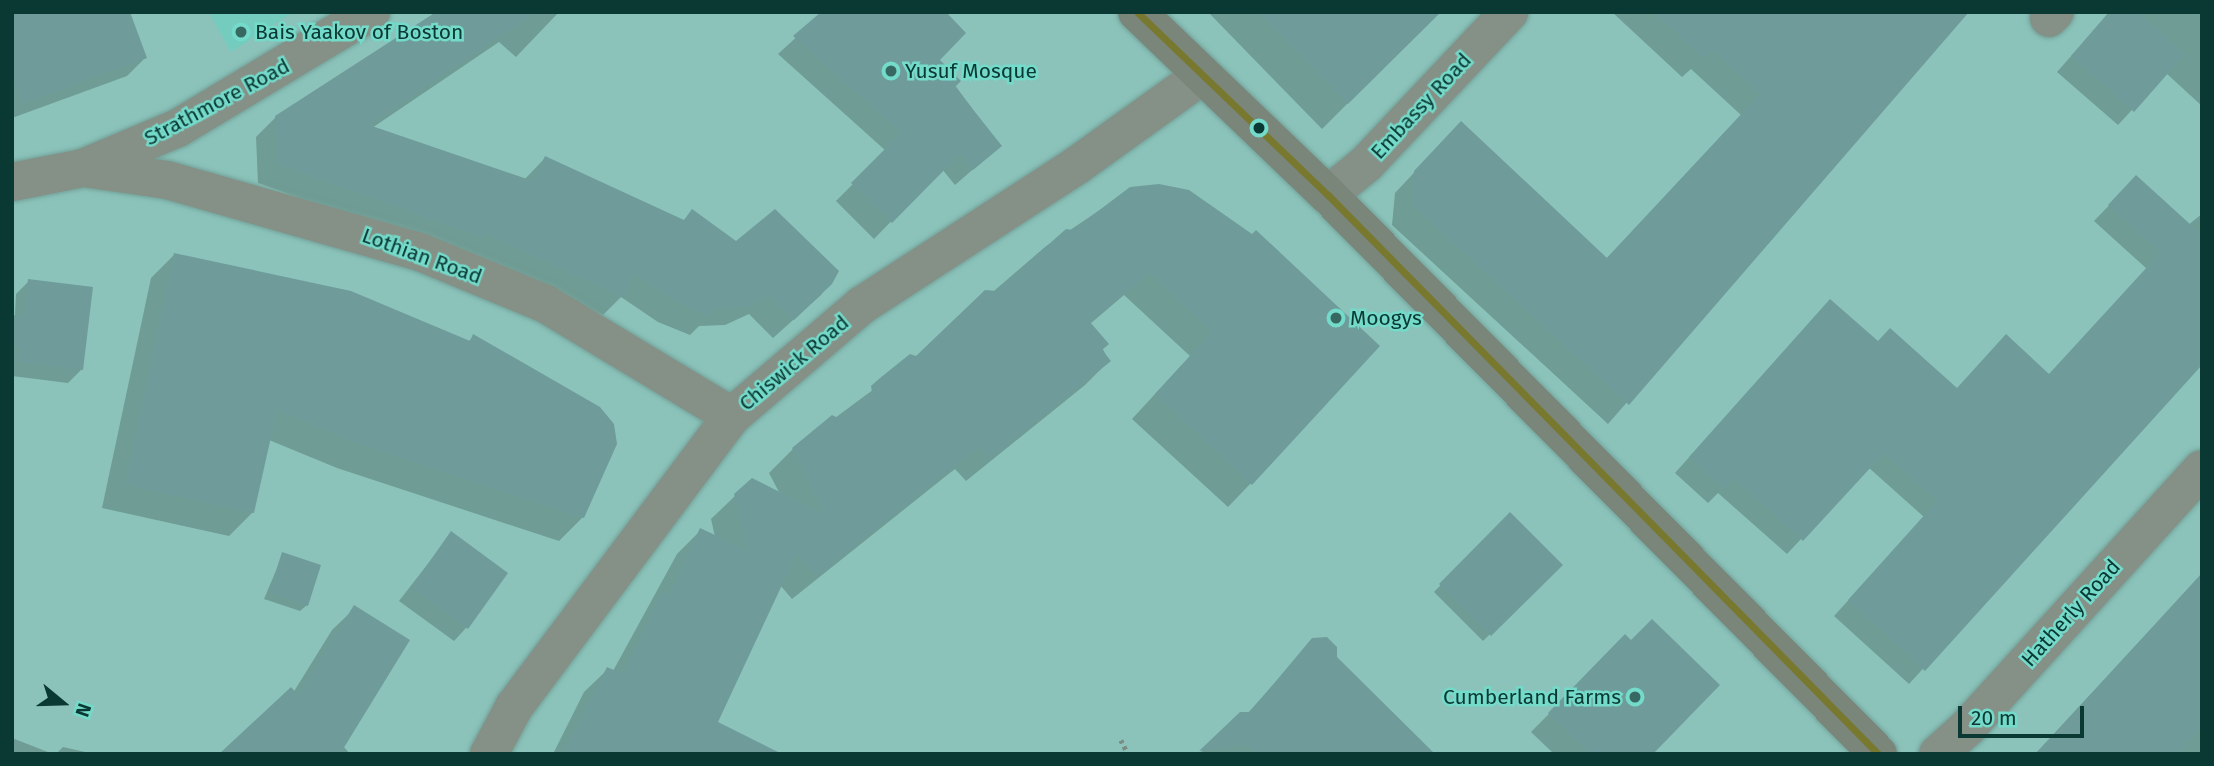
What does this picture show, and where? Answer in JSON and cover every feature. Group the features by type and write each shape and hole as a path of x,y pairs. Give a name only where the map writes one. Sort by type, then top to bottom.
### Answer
{"main road":[{"path":"1137,12 1200,76 1328,195 1878,754"}],"street":[{"name":"Strathmore Road","path":"12,182 83,168 178,128 371,12"},
{"name":"Embassy Road","path":"1328,195 1366,164 1509,12"},
{"name":"Chiswick Road","path":"489,754 514,707 732,416 862,305 1076,166 1200,76"},
{"name":"Lothian Road","path":"83,168 167,180 421,252 546,304 732,416"},
{"name":"Hatherly Road","path":"1938,754 1968,727 2202,469"}],"path":[{"path":"1121,740 1128,754"}],"shaded area":[{"name":"Bais Yaakov of Boston","path":"209,12 293,12 231,52"}],"building":[{"path":"12,12 130,12 147,58 22,104 12,76"},
{"path":"436,12 536,12 369,125 533,181 545,156 684,220 692,209 736,241 775,209 839,271 832,284 794,320 769,296 746,307 715,308 711,317 678,303 634,274 623,297 485,234 484,238 277,164 275,116"},
{"name":"Yusuf Mosque","path":"821,12 946,12 966,33 940,60 961,81 955,87 1002,146 973,170 960,154 892,223 851,183 901,133 793,36"},
{"path":"1258,12 1441,12 1348,104"},
{"path":"1654,12 1969,12 1629,405 1412,205 1414,171 1461,121 1607,258 1760,94 1712,50 1704,59"},
{"path":"2109,12 2138,12 2185,54 2134,112 2071,56"},
{"path":"2136,175 2202,235 2202,365 1925,671 1848,600 1937,501 1884,453 1803,541 1733,478 1724,489 1689,457 1830,299 1878,341 1890,328 1957,388 2006,334 2049,374 2160,253 2108,205"},
{"path":"1159,184 1189,190 1252,234 1256,230 1380,346 1252,485 1155,394 1212,332 1149,273 1090,322 1109,344 1102,350 1111,361 990,459 979,447 816,577 797,553 718,722 782,754 563,754 607,667 623,674 662,592 669,595 700,528 747,550 734,494 752,478 825,515 792,448 832,415 838,418 872,392 871,386 880,378 910,354 916,356 985,290 996,291 1066,229 1073,230 1130,187"},
{"path":"174,253 351,291 470,341 473,334 600,407 614,424 617,444 584,518 361,445 277,410 254,513 125,485"},
{"path":"28,279 93,287 83,370 18,362 20,348 12,347 12,315 24,316"},
{"path":"1510,512 1563,565 1491,636 1439,584"},
{"path":"451,531 508,573 468,629 411,588"},
{"path":"282,552 321,565 308,606 269,593"},
{"path":"2202,574 2202,727 2177,754 2035,754"},
{"path":"354,605 410,640 340,754 219,754 291,687 298,695"},
{"path":"1652,619 1720,685 1653,754 1590,754 1548,713 1625,634 1631,640"},
{"path":"1327,637 1337,647 1337,657 1435,754 1256,754 1247,745 1199,751 1240,712 1250,712 1312,638"}],"transit line":[{"path":"1137,12 1328,195 1878,754"}],"place":[{"name":"Bais Yaakov of Boston","path":"241,32"},
{"name":"Yusuf Mosque","path":"891,71"},
{"name":"Moogys","path":"1336,318"},
{"name":"Cumberland Farms","path":"1635,697"}]}
